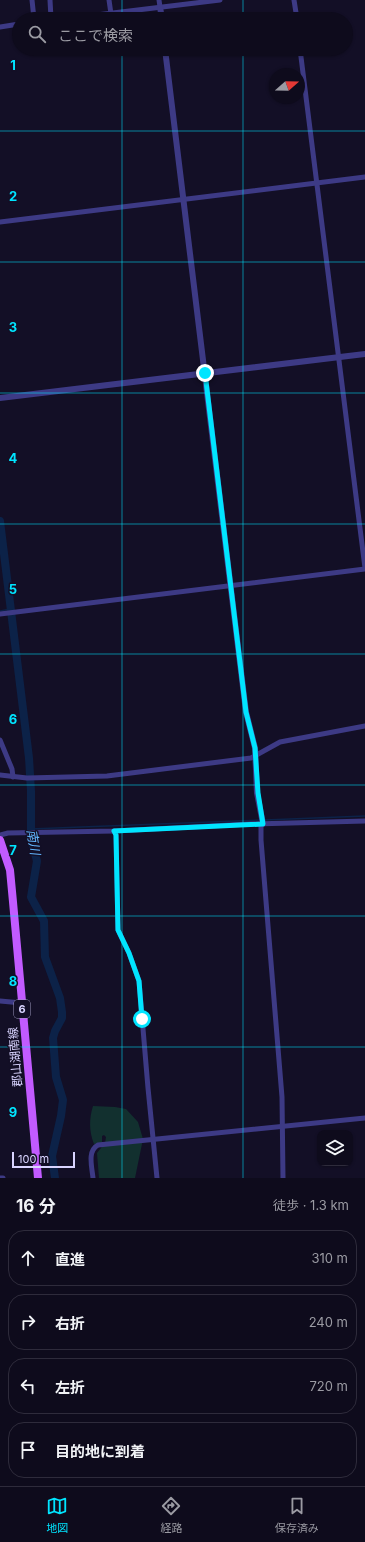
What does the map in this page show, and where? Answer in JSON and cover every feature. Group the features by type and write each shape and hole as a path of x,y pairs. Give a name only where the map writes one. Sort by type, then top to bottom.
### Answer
{"main road":[{"name":"郡山湖南線","path":"0,840 10,870 38,1178"}],"street":[{"path":"32,0 33,12"},
{"path":"50,0 51,12"},
{"path":"109,0 111,12"},
{"path":"159,0 161,12"},
{"path":"125,12 220,0"},
{"path":"294,0 295,12"},
{"path":"0,27 12,25"},
{"path":"166,56 246,712 254,742 262,824 260,840 282,1097 283,1178"},
{"path":"0,614 365,569 301,56"},
{"path":"0,222 365,177"},
{"path":"0,398 365,354"},
{"path":"0,775 27,778 107,776 243,759 255,756 276,744 287,740 365,726"},
{"path":"0,740 12,769 13,777"},
{"path":"0,835 8,833 114,831 262,824 364,822"},
{"path":"114,831 116,835 118,930 129,953 139,981 148,1088 158,1178"},
{"path":"0,1001 22,1003"},
{"path":"92,1178 91,1153 96,1145 365,1118"}],"green space":[{"path":"93,1106 126,1109 138,1122 143,1139 135,1178 99,1178 97,1153 105,1143 106,1137 104,1135 102,1136 102,1143 94,1144 90,1125"}],"waterway":[{"name":"南川","path":"0,521 29,758 31,839 37,861 31,897 44,921 45,957 60,998 62,1012 62,1018 53,1038 56,1077 63,1100 52,1156 55,1178"},
{"path":"0,611 11,609"},
{"path":"265,820 365,816"},
{"path":"30,829 261,820"}],"route":[{"path":"142,1019 138,976 118,930 116,835 114,831 263,824 256,776 255,748 246,712 205,373"}]}
